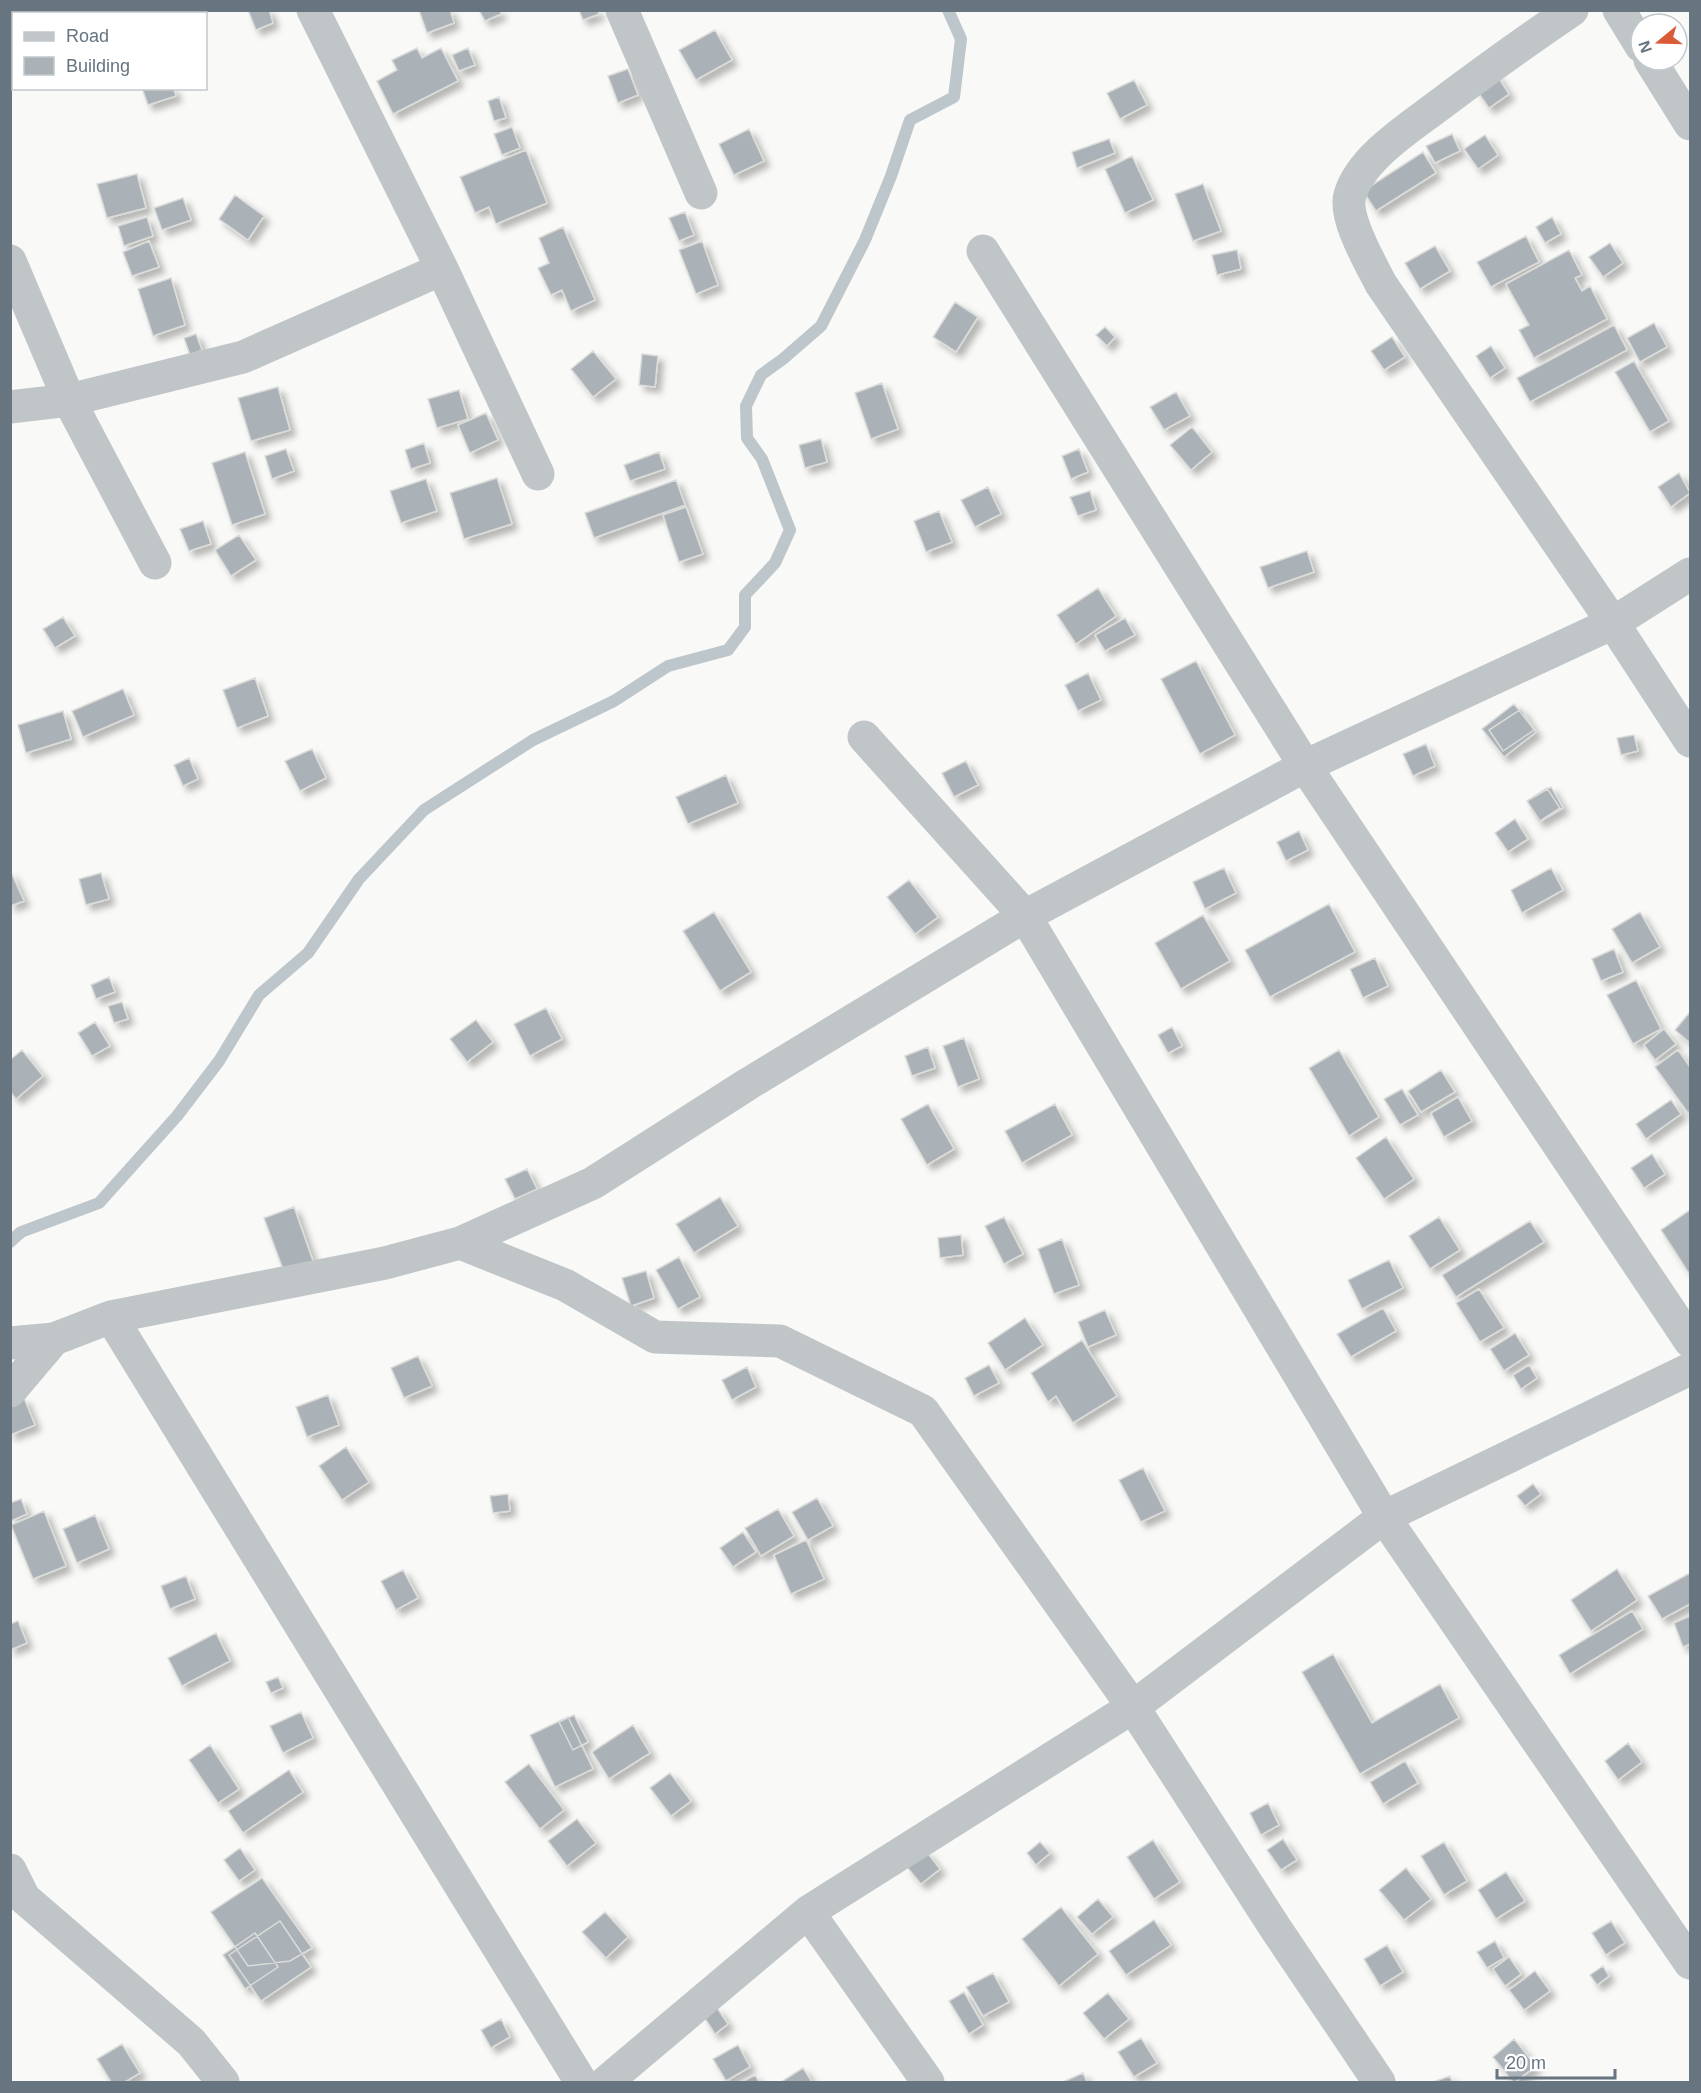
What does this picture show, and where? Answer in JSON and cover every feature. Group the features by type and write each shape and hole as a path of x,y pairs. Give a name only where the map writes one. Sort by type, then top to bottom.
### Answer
{"street":[{"path":"313,10 442,269 538,474"},
{"path":"622,10 701,193"},
{"path":"1572,10 1493,64 1397,137 1368,164 1349,197 1352,222 1381,284 1690,741"},
{"path":"1618,10 1629,27"},
{"path":"1658,72 1690,124"},
{"path":"983,251 1305,766 1690,1341"},
{"path":"10,261 69,400 155,563"},
{"path":"10,407 69,400 243,357 442,269"},
{"path":"10,1343 54,1339 111,1317 385,1263 460,1243 592,1183 758,1078 1026,916 1305,766 1612,623 1690,574"},
{"path":"864,737 1026,916 1384,1517 1690,1962"},
{"path":"460,1243 565,1285 655,1337 780,1341 923,1411 1133,1707 1276,1929 1379,2082"},
{"path":"111,1317 581,2082"},
{"path":"10,1391 54,1339"},
{"path":"606,2082 808,1912 1133,1707 1384,1517 1690,1369"},
{"path":"10,1870 24,1898 191,2042 223,2082"},
{"path":"808,1912 928,2082"}],"building":[{"path":"24,10 85,10 86,12 20,12"},
{"path":"88,10 113,10 108,12 88,12"},
{"path":"163,10 187,10 187,12 164,12"},
{"path":"248,10 269,10 273,23 256,30"},
{"path":"419,10 450,10 454,23 427,33"},
{"path":"479,10 499,10 501,14 485,21"},
{"path":"579,10 597,10 599,14 583,20"},
{"path":"715,30 732,60 696,80 679,50"},
{"path":"417,48 422,58 441,48 458,81 393,114 377,81 397,70 392,60"},
{"path":"468,48 475,65 459,71 452,55"},
{"path":"628,69 638,95 618,103 608,76"},
{"path":"1496,74 1509,94 1489,108 1475,88"},
{"path":"1134,80 1147,105 1120,119 1107,93"},
{"path":"143,90 174,90 176,96 148,105"},
{"path":"499,97 506,118 494,121 488,101"},
{"path":"512,127 520,148 502,155 494,134"},
{"path":"749,129 764,161 734,175 719,144"},
{"path":"1452,134 1460,151 1435,163 1426,146"},
{"path":"1485,135 1498,155 1478,169 1464,149"},
{"path":"1109,139 1115,153 1077,168 1072,152"},
{"path":"526,150 547,203 496,224 489,207 475,213 460,177"},
{"path":"1423,152 1436,173 1376,211 1363,191"},
{"path":"1132,156 1153,200 1125,213 1105,169"},
{"path":"137,174 146,208 107,218 97,184"},
{"path":"1203,184 1221,231 1193,241 1175,194"},
{"path":"235,195 264,216 248,240 219,219"},
{"path":"183,198 191,220 162,230 154,208"},
{"path":"685,212 694,235 679,241 669,218"},
{"path":"147,217 153,236 124,246 118,226"},
{"path":"1552,217 1561,234 1545,243 1536,227"},
{"path":"563,227 595,300 571,311 562,290 551,295 538,268 549,263 539,238"},
{"path":"1526,236 1539,262 1491,287 1477,262"},
{"path":"149,241 159,267 132,276 123,252"},
{"path":"702,241 718,285 696,294 679,250"},
{"path":"1610,243 1623,263 1603,277 1589,257"},
{"path":"1435,246 1450,271 1420,289 1405,263"},
{"path":"1237,250 1241,269 1217,275 1212,255"},
{"path":"1569,250 1582,275 1575,278 1582,291 1590,286 1607,319 1534,358 1519,330 1529,325 1506,284"},
{"path":"171,278 185,325 153,336 138,289"},
{"path":"955,302 978,317 956,352 933,337"},
{"path":"1654,323 1667,347 1640,362 1627,338"},
{"path":"1614,325 1627,350 1530,402 1517,378"},
{"path":"1105,327 1115,337 1107,346 1096,335"},
{"path":"196,334 202,350 190,355 184,338"},
{"path":"1392,337 1405,357 1384,370 1371,351"},
{"path":"1491,346 1505,368 1490,378 1476,356"},
{"path":"593,351 616,379 593,397 571,369"},
{"path":"642,354 658,356 655,387 639,385"},
{"path":"1634,361 1669,421 1650,432 1615,372"},
{"path":"882,383 898,429 871,439 855,393"},
{"path":"278,387 290,430 251,441 238,398"},
{"path":"459,390 468,419 437,428 428,399"},
{"path":"1176,392 1190,416 1164,430 1150,407"},
{"path":"486,413 498,440 470,453 458,425"},
{"path":"1192,427 1212,452 1191,470 1170,445"},
{"path":"821,439 827,462 805,468 799,445"},
{"path":"424,443 430,463 411,469 405,450"},
{"path":"286,449 294,471 272,479 265,456"},
{"path":"1079,449 1088,472 1071,479 1062,456"},
{"path":"245,452 265,514 232,525 212,463"},
{"path":"659,452 665,469 630,481 624,465"},
{"path":"1679,473 1690,493 1671,507 1658,487"},
{"path":"497,478 512,524 464,539 450,493"},
{"path":"426,479 437,511 401,523 390,491"},
{"path":"676,480 685,505 594,538 585,513"},
{"path":"988,487 1001,514 975,527 961,500"},
{"path":"1090,491 1096,510 1078,516 1070,497"},
{"path":"686,507 703,554 679,562 663,515"},
{"path":"939,511 952,542 926,552 914,521"},
{"path":"203,521 211,544 189,551 180,529"},
{"path":"239,535 256,560 231,576 215,550"},
{"path":"1307,551 1314,572 1268,588 1260,567"},
{"path":"1098,588 1116,616 1076,644 1057,615"},
{"path":"63,617 75,636 55,648 43,629"},
{"path":"1125,618 1135,635 1105,651 1095,635"},
{"path":"1196,661 1235,735 1200,754 1161,679"},
{"path":"1088,673 1101,700 1078,711 1065,685"},
{"path":"255,678 268,716 237,728 223,690"},
{"path":"123,689 134,715 83,737 72,711"},
{"path":"1514,704 1536,732 1504,757 1482,729"},
{"path":"1521,709 1534,730 1503,751 1489,730"},
{"path":"63,711 71,739 26,753 18,725"},
{"path":"1634,735 1638,751 1621,755 1617,738"},
{"path":"1426,744 1435,766 1413,776 1403,754"},
{"path":"312,749 326,778 300,791 285,761"},
{"path":"189,758 198,779 183,786 174,765"},
{"path":"966,761 978,785 954,797 942,773"},
{"path":"726,775 738,803 688,824 676,797"},
{"path":"1551,787 1563,808 1539,822 1527,801"},
{"path":"1547,788 1560,808 1540,821 1527,801"},
{"path":"1515,819 1528,839 1508,852 1495,833"},
{"path":"1299,831 1308,850 1286,861 1277,842"},
{"path":"1224,868 1236,893 1205,909 1193,882"},
{"path":"1551,868 1563,890 1522,913 1511,890"},
{"path":"10,870 24,901 10,906"},
{"path":"101,873 109,899 86,905 79,879"},
{"path":"909,880 938,917 915,934 887,897"},
{"path":"1329,904 1355,952 1270,997 1245,950"},
{"path":"714,912 751,972 720,991 683,931"},
{"path":"1640,912 1660,947 1632,963 1612,929"},
{"path":"1203,915 1230,961 1181,989 1155,943"},
{"path":"1614,949 1623,972 1601,981 1592,959"},
{"path":"1375,958 1388,986 1363,998 1350,969"},
{"path":"109,977 115,992 96,999 91,985"},
{"path":"1636,980 1661,1029 1633,1044 1607,995"},
{"path":"122,1002 128,1019 114,1023 108,1006"},
{"path":"546,1008 562,1039 530,1056 514,1024"},
{"path":"1690,1012 1690,1043 1675,1030"},
{"path":"476,1020 493,1042 467,1062 450,1039"},
{"path":"95,1022 110,1046 92,1056 78,1033"},
{"path":"1172,1027 1182,1046 1168,1053 1158,1035"},
{"path":"1664,1029 1676,1044 1655,1060 1644,1045"},
{"path":"964,1038 979,1079 958,1087 943,1046"},
{"path":"928,1047 935,1068 912,1076 905,1056"},
{"path":"22,1050 43,1076 16,1099 10,1091 10,1060"},
{"path":"1339,1050 1379,1117 1349,1136 1309,1068"},
{"path":"1678,1050 1690,1067 1690,1111 1688,1113 1655,1067"},
{"path":"1441,1070 1455,1092 1421,1112 1408,1091"},
{"path":"1402,1089 1418,1115 1400,1125 1384,1099"},
{"path":"1458,1097 1472,1121 1444,1137 1431,1113"},
{"path":"1671,1100 1681,1114 1646,1139 1636,1124"},
{"path":"928,1104 954,1149 927,1165 901,1119"},
{"path":"1055,1104 1072,1135 1022,1163 1005,1131"},
{"path":"1386,1137 1414,1179 1384,1199 1356,1158"},
{"path":"1652,1154 1665,1174 1644,1188 1631,1168"},
{"path":"527,1169 537,1189 515,1199 505,1179"},
{"path":"720,1197 738,1226 694,1253 676,1224"},
{"path":"294,1207 313,1261 284,1272 264,1218"},
{"path":"1690,1210 1690,1275 1661,1230"},
{"path":"1004,1217 1023,1254 1004,1264 985,1226"},
{"path":"1439,1217 1460,1250 1430,1269 1409,1236"},
{"path":"1530,1221 1544,1242 1456,1297 1442,1275"},
{"path":"961,1235 963,1255 940,1258 938,1238"},
{"path":"1062,1239 1079,1285 1054,1294 1038,1249"},
{"path":"679,1257 700,1297 678,1309 656,1270"},
{"path":"1389,1260 1403,1288 1362,1309 1348,1280"},
{"path":"646,1271 654,1298 631,1306 622,1278"},
{"path":"1479,1289 1504,1328 1480,1342 1456,1303"},
{"path":"1383,1308 1396,1331 1351,1357 1337,1334"},
{"path":"1105,1310 1116,1335 1088,1347 1078,1322"},
{"path":"1025,1318 1043,1345 1005,1370 988,1343"},
{"path":"1515,1333 1529,1355 1504,1371 1490,1349"},
{"path":"1082,1340 1117,1396 1073,1423 1056,1396 1048,1402 1031,1373"},
{"path":"418,1356 432,1386 404,1398 391,1368"},
{"path":"989,1365 999,1383 974,1396 965,1378"},
{"path":"1529,1365 1537,1378 1521,1389 1513,1375"},
{"path":"747,1367 756,1387 732,1400 722,1380"},
{"path":"328,1395 339,1425 307,1437 296,1407"},
{"path":"24,1398 35,1425 10,1435 10,1404"},
{"path":"346,1447 369,1482 342,1500 319,1466"},
{"path":"1143,1468 1165,1511 1141,1522 1119,1480"},
{"path":"1533,1484 1541,1494 1525,1506 1517,1496"},
{"path":"508,1494 510,1511 493,1513 490,1496"},
{"path":"817,1498 833,1526 808,1540 792,1512"},
{"path":"21,1499 27,1514 11,1521 10,1503"},
{"path":"778,1509 794,1536 761,1556 745,1528"},
{"path":"44,1511 66,1566 33,1579 11,1525"},
{"path":"95,1515 109,1549 77,1563 63,1529"},
{"path":"743,1532 756,1552 733,1567 720,1548"},
{"path":"806,1540 824,1579 791,1594 774,1555"},
{"path":"1617,1569 1637,1600 1591,1631 1571,1600"},
{"path":"403,1570 418,1598 396,1610 381,1581"},
{"path":"1690,1573 1690,1604 1662,1619 1648,1596"},
{"path":"186,1576 195,1599 170,1609 161,1586"},
{"path":"1632,1611 1643,1629 1570,1674 1559,1655"},
{"path":"1690,1616 1690,1644 1683,1647 1674,1623"},
{"path":"18,1621 27,1643 10,1650 10,1624"},
{"path":"216,1633 230,1661 182,1686 168,1658"},
{"path":"1333,1654 1372,1723 1440,1684 1459,1718 1360,1774 1302,1672"},
{"path":"278,1677 283,1688 271,1693 266,1682"},
{"path":"301,1712 313,1738 283,1753 270,1726"},
{"path":"574,1715 588,1742 573,1750 559,1722"},
{"path":"568,1717 593,1769 555,1787 530,1735"},
{"path":"633,1725 650,1753 609,1779 592,1752"},
{"path":"1628,1743 1642,1762 1618,1780 1605,1761"},
{"path":"210,1745 239,1789 218,1803 189,1760"},
{"path":"1405,1761 1418,1783 1383,1804 1370,1782"},
{"path":"529,1764 564,1810 540,1829 505,1782"},
{"path":"289,1770 303,1792 243,1833 228,1811"},
{"path":"670,1773 691,1801 671,1816 650,1788"},
{"path":"1268,1803 1279,1825 1261,1835 1250,1813"},
{"path":"577,1819 596,1843 567,1866 548,1841"},
{"path":"1283,1839 1297,1860 1281,1870 1267,1850"},
{"path":"1153,1840 1180,1882 1154,1899 1127,1857"},
{"path":"1040,1842 1050,1853 1036,1865 1027,1853"},
{"path":"1444,1842 1467,1881 1444,1895 1421,1856"},
{"path":"240,1848 255,1870 239,1881 224,1860"},
{"path":"926,1851 940,1869 921,1884 907,1867"},
{"path":"1406,1868 1431,1899 1404,1920 1379,1890"},
{"path":"1506,1872 1525,1901 1496,1919 1478,1890"},
{"path":"262,1878 312,1948 290,1961 248,1966 211,1912"},
{"path":"1098,1899 1113,1917 1092,1934 1077,1917"},
{"path":"1061,1907 1098,1954 1059,1986 1022,1939"},
{"path":"605,1912 628,1937 606,1958 582,1932"},
{"path":"1154,1920 1171,1945 1126,1975 1109,1951"},
{"path":"280,1921 311,1967 261,2001 229,1955"},
{"path":"1611,1921 1625,1943 1606,1955 1592,1933"},
{"path":"255,1933 278,1967 245,1989 223,1955"},
{"path":"1495,1941 1504,1958 1487,1968 1477,1952"},
{"path":"1387,1945 1403,1972 1380,1986 1364,1959"},
{"path":"1509,1957 1521,1974 1505,1986 1493,1969"},
{"path":"1603,1966 1609,1976 1597,1985 1590,1975"},
{"path":"1535,1971 1550,1991 1524,2010 1509,1990"},
{"path":"993,1973 1009,2002 983,2016 966,1987"},
{"path":"964,1992 983,2025 969,2034 949,2001"},
{"path":"1108,1993 1129,2019 1104,2039 1083,2013"},
{"path":"717,2008 728,2024 715,2034 704,2017"},
{"path":"501,2019 510,2037 491,2048 481,2030"},
{"path":"1141,2038 1157,2063 1134,2077 1118,2052"},
{"path":"1514,2039 1536,2066 1513,2082 1493,2057"},
{"path":"122,2044 140,2073 125,2082 111,2082 97,2059"},
{"path":"738,2045 750,2067 726,2081 713,2059"},
{"path":"803,2068 812,2082 781,2082"},
{"path":"1083,2073 1087,2082 1063,2082"},
{"path":"755,2075 759,2082 742,2082"},
{"path":"1450,2076 1452,2082 1433,2082"}],"waterway":[{"path":"10,1242 21,1232 99,1203 177,1116 219,1061 259,995 308,953 359,879 424,810 533,740 614,701 668,666 728,650 745,627 745,595 775,563 790,530 762,459 747,438 746,406 761,375 821,326 865,240 891,176 910,120 954,97 961,39 948,10"}]}
